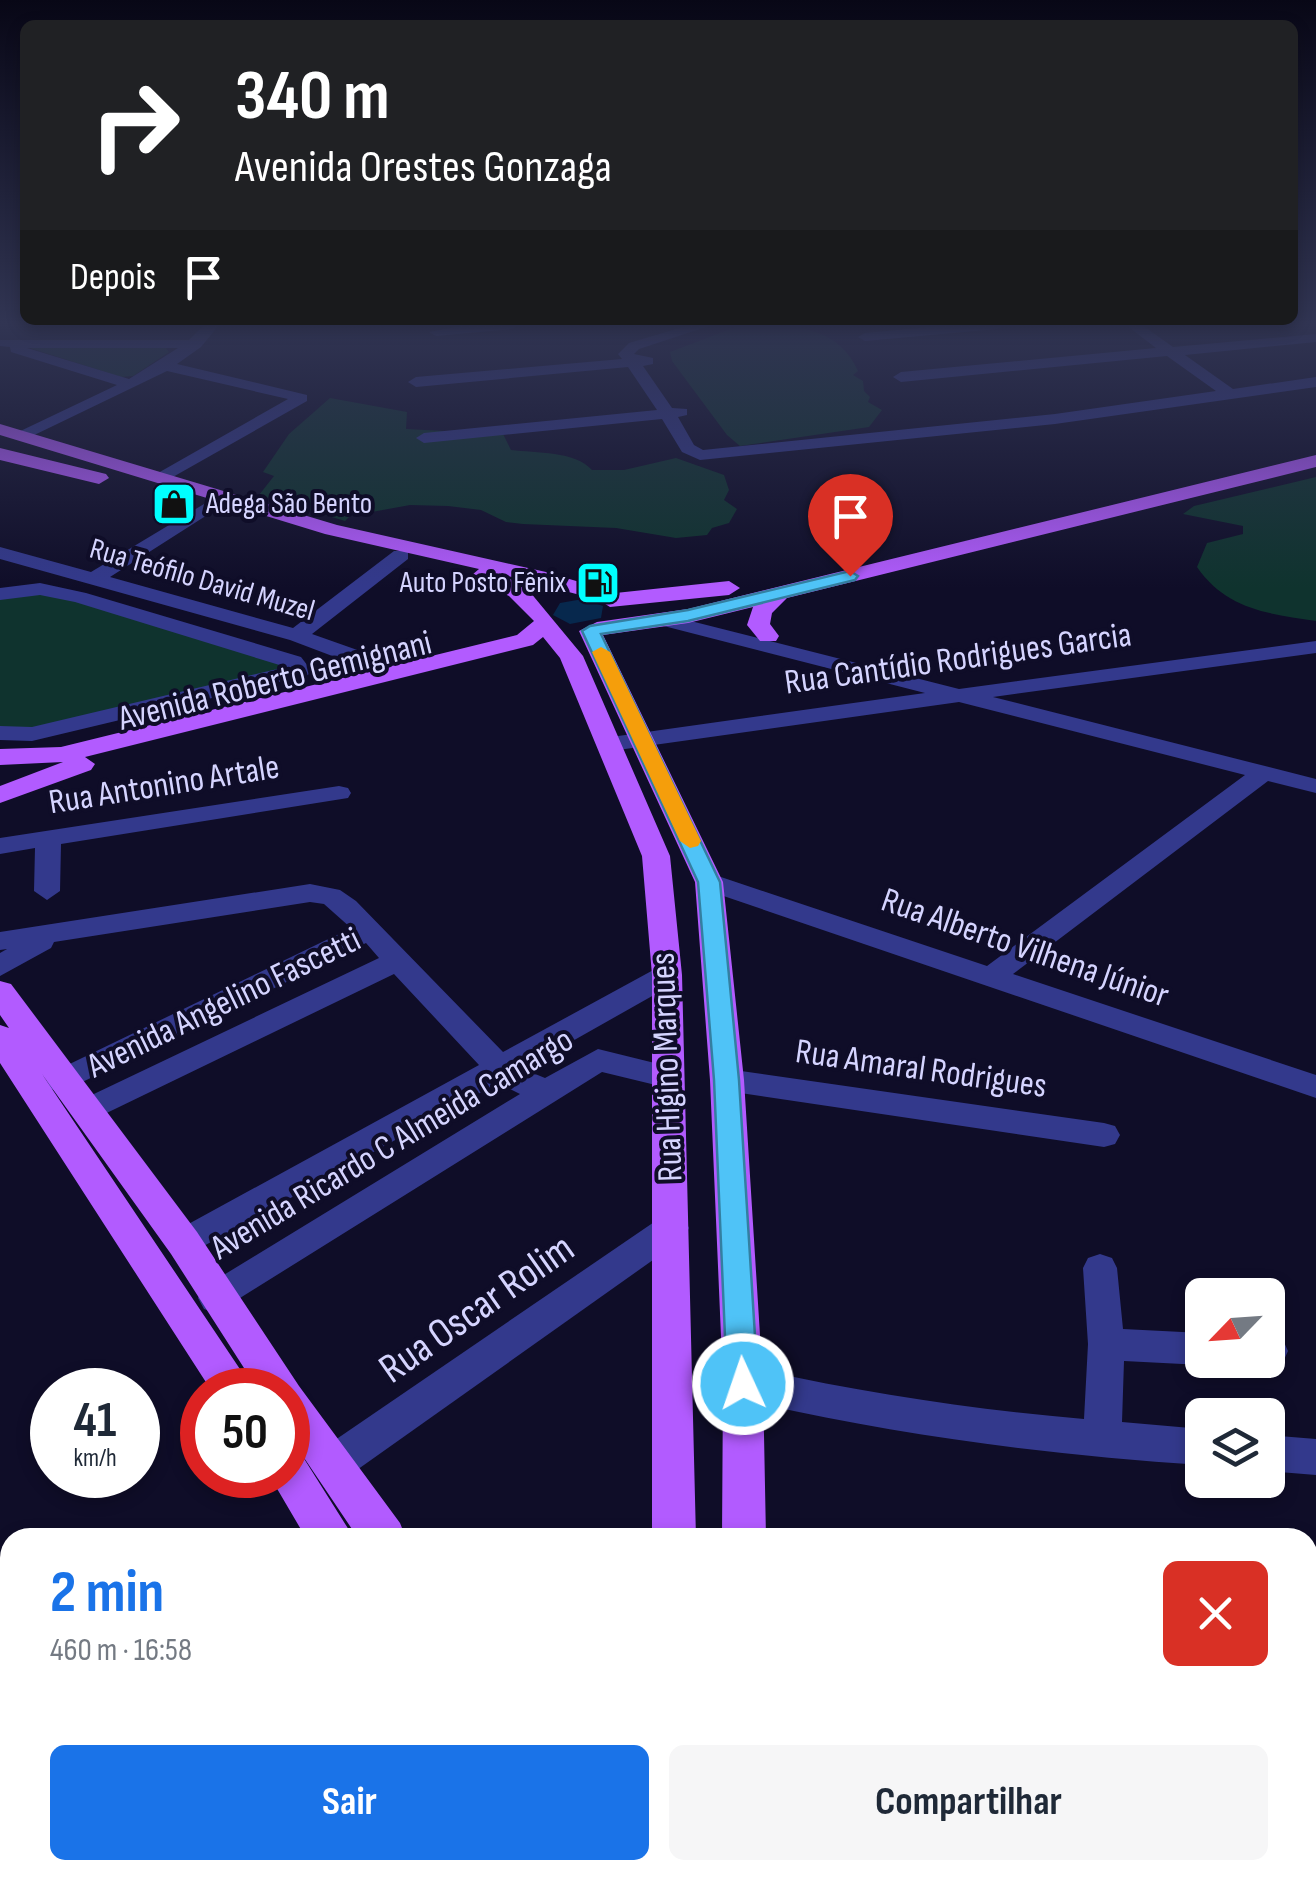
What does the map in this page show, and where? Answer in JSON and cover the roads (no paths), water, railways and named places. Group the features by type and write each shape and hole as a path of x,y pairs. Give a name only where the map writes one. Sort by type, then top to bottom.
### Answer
{"main road":[{"path":"10,432 332,530 546,578 688,616"},
{"name":"Avenida Roberto Gemignani","path":"0,757 61,755 376,669 525,640 541,619 538,609 550,598 571,592 611,597 733,588 1316,450"},
{"name":"Rua Higino Marques","path":"4,458 210,506 498,581 517,591 541,619 586,639 627,742 656,856 667,975 674,1528"},
{"name":"Avenida Roberto Gemignani","path":"0,795 84,764 1316,460"},
{"path":"768,636 758,625 759,616 780,593"},
{"path":"586,639 615,618 617,609 611,597"},
{"name":"Rua Higino Marques","path":"627,742 709,882 727,1080 743,1384 744,1528"},
{"path":"0,771 0,784"},
{"path":"658,882 676,892 693,891 709,882"},
{"path":"0,992 184,1242 216,1298 265,1368"},
{"path":"0,1037 219,1368"},
{"path":"310,1431 377,1528"},
{"path":"306,1498 326,1528"}],"street":[{"path":"10,432 58,413"},
{"path":"164,476 275,413"},
{"path":"424,438 676,413 688,448 700,455 710,455 1095,413"},
{"path":"92,580 210,506"},
{"name":"Rua Teófilo David Muzel","path":"0,553 297,636 376,669"},
{"path":"297,636 400,555"},
{"path":"0,594 40,589 79,597 294,662 300,670"},
{"path":"688,616 1316,773"},
{"path":"663,620 1316,786"},
{"name":"Rua Cantídio Rodrigues Garcia","path":"627,742 951,694 1316,647"},
{"path":"0,733 32,734 300,670 376,669"},
{"path":"992,976 1265,772"},
{"name":"Rua Antonino Artale","path":"0,846 339,793"},
{"path":"48,839 48,890"},
{"name":"Rua Alberto Vilhena Júnior","path":"709,882 1313,1082"},
{"path":"0,941 310,893 331,896 500,1068 519,1082 547,1090"},
{"name":"Avenida Angelino Fascetti","path":"62,1080 366,932"},
{"path":"0,966 51,935"},
{"name":"Avenida Angelino Fascetti","path":"86,1111 395,962"},
{"path":"184,1242 667,975"},
{"name":"Avenida Ricardo C Almeida Camargo","path":"216,1298 598,1060 668,1078"},
{"name":"Rua Amaral Rodrigues","path":"727,1080 1104,1135"},
{"name":"Rua Oscar Rolim","path":"333,1464 672,1228"},
{"path":"1100,1268 1106,1344 1102,1438"},
{"path":"1106,1344 1185,1348"},
{"path":"743,1384 880,1413 968,1426 1185,1445"},
{"path":"1285,1454 1316,1457"}],"water":[{"path":"583,599 603,606 601,618 570,624 553,615 560,603"}],"place":[{"name":"Adega São Bento","path":"174,504"},
{"name":"Auto Posto Fênix","path":"598,583"}]}
